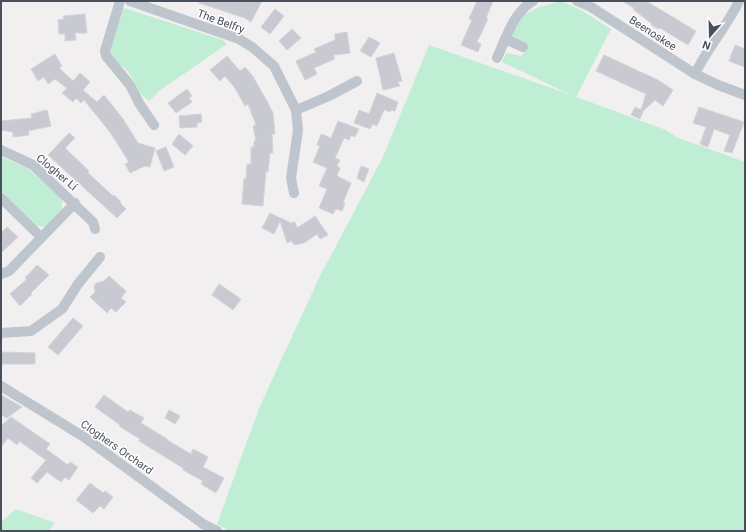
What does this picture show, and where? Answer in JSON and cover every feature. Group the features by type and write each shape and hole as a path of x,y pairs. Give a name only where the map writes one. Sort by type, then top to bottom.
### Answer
{"street":[{"path":"120,1 105,51 106,56 130,85 139,103 154,125"},
{"name":"The Belfry","path":"130,1 239,39 252,47 274,66 296,110 298,130 291,178 294,193"},
{"path":"497,58 511,25 525,6 533,1"},
{"name":"Beenoskee","path":"577,1 591,7 695,74 745,96"},
{"path":"695,74 705,54 728,21 739,1"},
{"path":"506,39 523,47"},
{"path":"296,110 357,82"},
{"name":"Clogher Lí","path":"1,150 33,165 75,203 93,222 95,229"},
{"path":"1,198 41,237"},
{"name":"Clogher Lí","path":"1,274 9,271 75,203"},
{"path":"1,333 31,331 62,310 78,284 100,257"},
{"name":"Cloghers Orchard","path":"1,386 84,437 203,524 217,531"}],"green space":[{"path":"561,1 581,10 611,29 576,97 666,130 676,137 745,162 745,531 229,531 217,524 260,406 319,278 383,157 429,45 571,95 502,62 506,53 522,56 528,45 510,37 524,15 539,7"},
{"path":"124,8 223,40 227,44 159,91 149,101 139,92 126,69 115,61 108,51"},
{"path":"1,157 27,168 62,199 62,209 45,227 36,225 1,191"},
{"path":"16,509 55,523 49,531 1,531 1,522"}],"building":[{"path":"200,1 262,1 251,22 245,18 199,3"},
{"path":"477,1 493,1 486,18 488,19 477,42 481,44 478,52 461,45 472,20 469,19"},
{"path":"622,1 646,1 696,31 688,45 660,28 659,29 651,25 652,24 633,9 634,8"},
{"path":"275,9 284,16 270,34 261,27"},
{"path":"85,14 87,33 75,33 76,40 65,41 65,34 59,34 58,20 64,19 63,16"},
{"path":"292,29 301,38 287,50 279,41"},
{"path":"347,32 350,53 333,55 335,59 314,68 317,74 305,80 296,61 316,52 314,49 335,40 335,34"},
{"path":"369,37 380,43 371,57 360,51"},
{"path":"735,45 745,49 745,67 729,61"},
{"path":"394,53 402,81 398,82 400,86 383,90 376,58"},
{"path":"55,54 62,66 59,68 73,81 80,73 90,82 83,90 97,102 104,95 123,119 138,143 155,148 150,167 145,166 130,173 125,164 129,162 110,132 84,100 81,103 76,98 73,102 62,93 67,88 55,79 48,84 44,77 38,81 31,69"},
{"path":"604,55 658,80 673,90 663,106 655,100 643,111 640,119 631,115 635,107 641,110 646,94 596,71"},
{"path":"227,56 240,71 245,67 255,79 253,80 255,80 273,113 275,134 272,134 273,153 270,153 268,172 266,171 263,206 242,204 247,164 251,164 251,147 254,147 254,141 256,141 253,126 256,125 248,104 245,106 235,88 225,76 220,81 210,70"},
{"path":"187,89 192,96 189,98 192,102 176,113 168,103"},
{"path":"377,93 398,102 395,111 391,110 390,112 384,110 377,126 373,124 370,129 354,123 359,110 369,114"},
{"path":"699,107 744,122 732,153 724,151 730,135 714,129 708,147 700,144 706,127 693,123"},
{"path":"47,110 51,126 28,131 29,135 13,137 13,132 1,130 1,121 32,118 31,114"},
{"path":"201,114 202,122 197,123 197,127 180,128 179,116"},
{"path":"338,121 359,129 355,137 351,135 349,140 344,138 335,158 340,160 337,166 340,168 337,176 351,183 343,203 345,203 342,211 336,209 333,214 319,208 327,189 319,186 327,168 313,162 320,146 317,145 321,134 331,138"},
{"path":"69,133 75,138 65,148 89,171 88,173 121,202 120,203 126,209 117,218 48,155"},
{"path":"179,134 193,146 185,155 172,144"},
{"path":"166,147 174,167 164,171 156,151"},
{"path":"361,166 369,169 364,182 357,178"},
{"path":"270,213 291,223 295,222 297,228 315,216 328,235 320,239 317,234 304,243 294,245 292,241 287,243 280,221 274,234 262,228"},
{"path":"7,227 18,237 1,253 1,233"},
{"path":"37,265 49,275 20,306 10,294 27,279 25,278"},
{"path":"109,276 126,291 121,298 126,302 116,312 111,308 107,313 90,297 95,292 94,287 96,283 104,281"},
{"path":"219,284 241,299 233,310 212,295"},
{"path":"73,318 83,326 58,355 48,347"},
{"path":"1,352 35,353 35,364 1,364"},
{"path":"1,395 22,407 7,418 1,415"},
{"path":"104,395 128,412 130,410 144,418 141,423 167,440 191,454 193,449 208,457 203,467 224,478 216,493 201,484 203,481 183,470 183,468 139,441 140,439 119,426 120,425 95,407"},
{"path":"169,410 180,416 175,424 165,418"},
{"path":"11,417 50,444 46,449 68,465 70,462 78,467 69,480 65,477 61,482 47,472 37,483 31,478 46,460 19,441 17,445 8,438 1,447 1,426"},
{"path":"90,483 103,493 105,491 113,497 104,509 100,506 93,513 76,500"}]}
